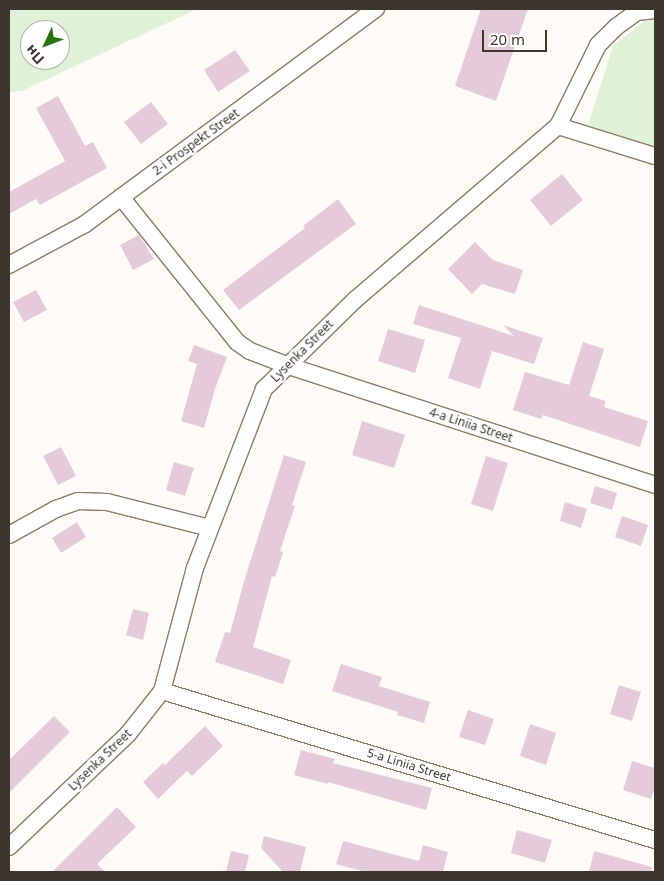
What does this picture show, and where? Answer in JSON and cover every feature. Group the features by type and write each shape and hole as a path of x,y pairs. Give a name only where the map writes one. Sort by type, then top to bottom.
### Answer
{"street":[{"name":"2-i Prospekt Street","path":"9,265 85,224 376,9"},
{"name":"Lysenka Street","path":"9,847 128,734 162,691 195,568 264,389 286,365 356,299 558,126 598,45 635,10 655,10"},
{"path":"558,126 655,156"},
{"name":"4-a Liniia Street","path":"121,197 237,342 250,351 286,365 655,485"},
{"path":"9,535 56,509 78,501 108,502 210,528"},
{"name":"5-a Liniia Street","path":"162,691 655,840"}],"green space":[{"path":"9,9 197,9 70,69 70,20 20,20 20,70 67,70 22,91 9,92"},
{"path":"647,19 655,21 655,149 587,128 613,46"}],"building":[{"path":"481,9 528,9 496,101 455,86"},
{"path":"235,50 250,71 218,92 204,70"},
{"path":"58,96 85,146 93,142 107,168 40,205 36,199 9,214 9,192 65,161 36,108"},
{"path":"151,102 168,124 141,144 124,122"},
{"path":"562,174 583,200 551,226 530,200"},
{"path":"338,199 356,224 239,310 223,290 305,228 303,226"},
{"path":"139,235 154,259 133,270 120,245"},
{"path":"475,242 493,260 523,270 515,294 482,284 472,294 448,269"},
{"path":"36,290 47,310 24,322 13,302"},
{"path":"419,305 514,336 503,325 543,338 534,364 492,351 480,389 448,378 461,338 413,324"},
{"path":"388,329 425,340 415,373 378,361"},
{"path":"583,342 604,349 589,396 606,401 604,407 648,421 640,447 543,415 541,419 513,410 525,372 569,385"},
{"path":"194,345 227,357 215,389 204,428 181,421 197,364 188,361"},
{"path":"362,421 405,435 394,468 352,455"},
{"path":"61,447 76,476 58,485 43,456"},
{"path":"284,455 306,462 292,505 295,506 280,551 283,552 275,577 272,576 253,647 291,660 283,684 215,662 225,632 230,633 245,578"},
{"path":"486,456 508,463 493,511 471,504"},
{"path":"174,462 194,468 185,496 166,490"},
{"path":"595,486 617,493 612,510 590,503"},
{"path":"565,502 587,509 581,528 560,521"},
{"path":"622,516 648,525 641,546 615,537"},
{"path":"77,522 86,537 61,553 52,538"},
{"path":"133,609 149,613 143,640 126,635"},
{"path":"341,664 382,677 379,686 430,702 424,723 397,715 398,712 332,691"},
{"path":"619,685 641,692 632,721 610,714"},
{"path":"468,710 494,719 485,745 459,737"},
{"path":"54,716 70,732 9,793 9,760"},
{"path":"530,724 556,733 546,765 520,756"},
{"path":"205,726 223,746 192,776 187,771 158,799 143,782 163,763 165,765"},
{"path":"301,750 335,759 333,763 432,788 426,810 328,782 328,784 294,775"},
{"path":"632,761 655,768 655,787 651,799 623,790"},
{"path":"117,807 136,827 97,864 105,872 52,872"},
{"path":"517,830 552,840 545,863 511,853"},
{"path":"264,836 306,847 300,872 283,872 261,848"},
{"path":"343,841 419,861 423,845 448,852 443,872 366,872 336,864"},
{"path":"231,851 249,855 245,872 226,872"},
{"path":"594,851 652,867 651,872 589,872"}]}
